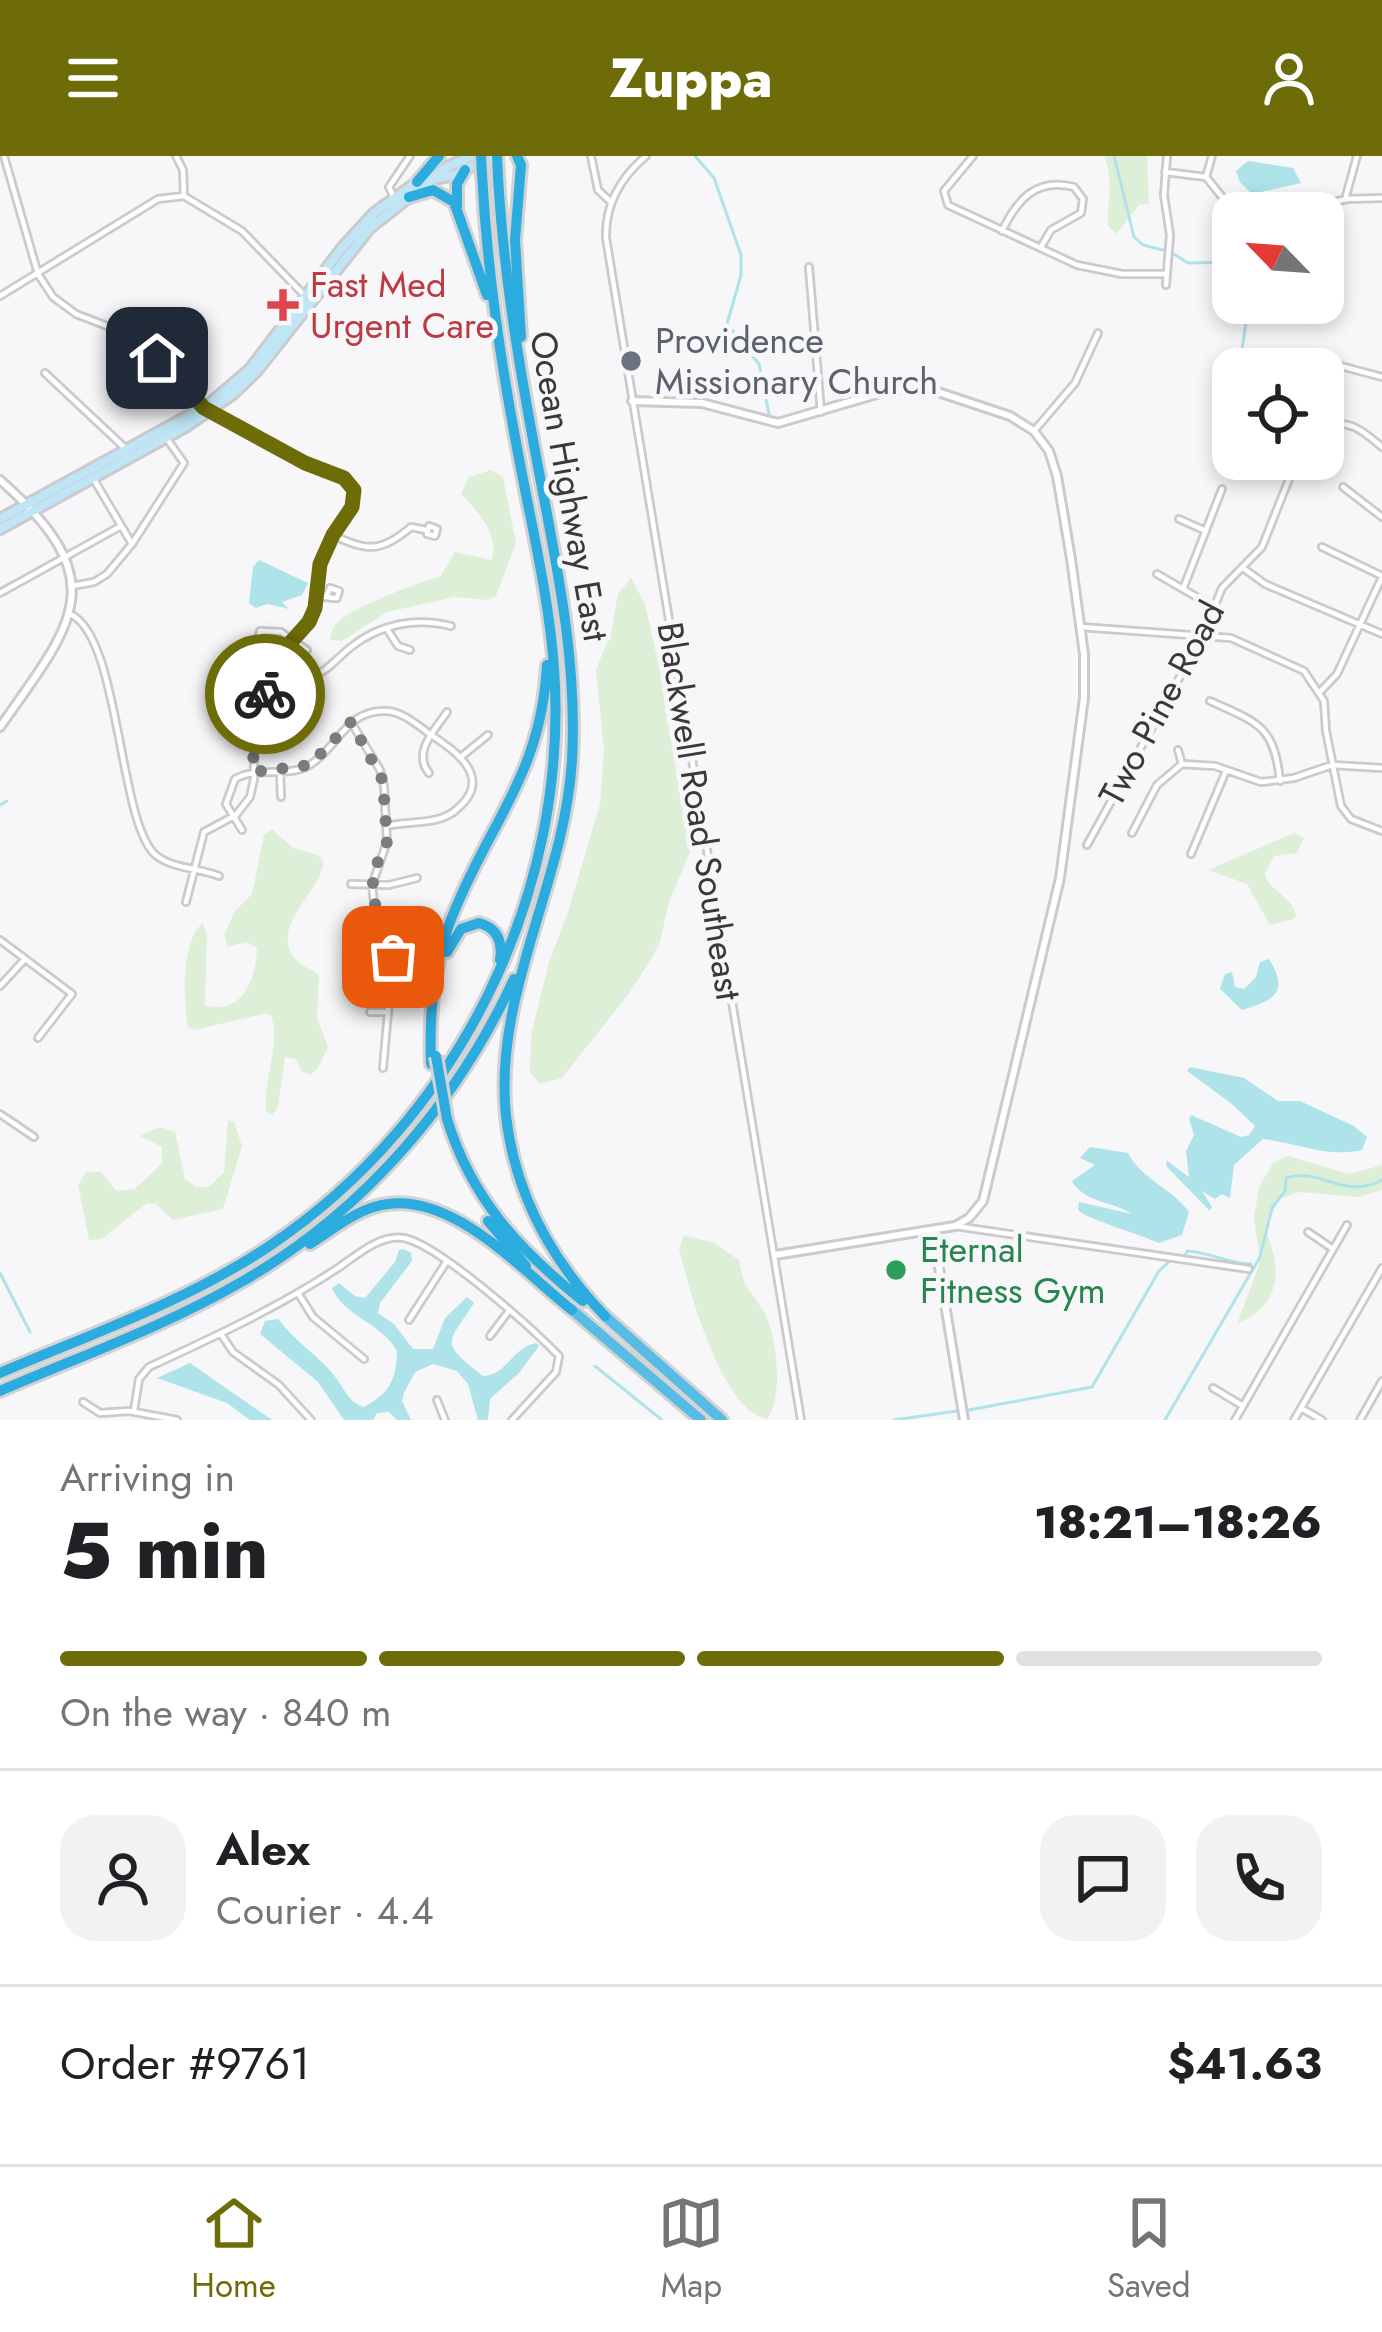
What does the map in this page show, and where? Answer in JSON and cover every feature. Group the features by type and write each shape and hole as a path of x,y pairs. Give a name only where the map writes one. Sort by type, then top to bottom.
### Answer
{"highway":[{"path":"417,182 440,156"},
{"name":"Ocean Highway East","path":"477,156 501,357 545,602"},
{"path":"518,156 516,268 525,394"},
{"path":"520,182 529,156"},
{"name":"Ocean Highway East","path":"496,160 509,307 561,583 570,658 572,760 545,897"},
{"path":"465,170 457,184 458,208 490,304 501,357"},
{"path":"409,197 433,190 458,208"},
{"path":"0,1373 207,1283 307,1219 351,1181 411,1117 458,1051 486,1001 529,894 551,788 555,699 545,602"},
{"path":"545,602 547,670 539,727 515,795 447,928 430,1005 445,1122 464,1180 491,1225 572,1310"},
{"path":"244,1280 330,1220 418,1132 450,1091 490,1025 545,897"},
{"path":"545,897 509,1025 504,1067 506,1116 516,1168 539,1228 573,1280 605,1316"},
{"path":"434,1060 446,954 456,933 474,923 493,929 501,943 486,1001"},
{"path":"445,1122 472,1182 498,1222 535,1260 722,1420"},
{"path":"0,1391 174,1316 283,1262 359,1213 385,1204 413,1203 458,1219 701,1420"}],"main road":[{"path":"351,248 376,221 451,165 477,156"},
{"path":"0,524 166,438 207,410 250,369 356,231 394,198 417,182 496,160"},
{"path":"307,298 394,198"},
{"path":"30,508 126,449 207,410"},
{"path":"91,479 126,454 126,449"}],"street":[{"path":"4,156 38,274 63,307 138,344 207,410 348,482 354,500 316,578 309,622 277,665 253,750 250,797 232,818 204,832 186,902"},
{"path":"176,156 183,170 184,196"},
{"path":"394,198 389,187 410,156"},
{"name":"Blackwell Road Southeast","path":"591,156 598,190 611,202 606,238 801,1420"},
{"path":"611,202 622,180 646,156"},
{"path":"973,156 944,191 944,200 1041,249 1093,269 1166,274"},
{"path":"1166,285 1170,235 1164,206 1167,156"},
{"path":"1205,177 1212,156"},
{"path":"1347,199 1357,156"},
{"path":"1165,172 1205,177 1218,192"},
{"path":"1002,230 1027,193 1052,185 1074,187 1082,195 1081,213 1051,230 1041,249"},
{"path":"0,296 161,197 184,196 242,231 307,298"},
{"path":"1344,200 1382,198"},
{"path":"808,267 820,412"},
{"path":"1034,431 1076,383 1098,333"},
{"path":"1344,367 1382,377"},
{"path":"45,373 126,449"},
{"path":"632,400 702,403 778,423 887,391 922,387 1002,412 1034,431 1054,465 1085,683 1060,878 986,1192 975,1212 955,1226"},
{"path":"1344,423 1354,425 1382,447"},
{"path":"72,586 107,574 184,465 166,438"},
{"path":"91,479 132,544"},
{"path":"0,480 30,508 64,556 72,586 70,614 56,648 0,727"},
{"name":"Two Pine Road","path":"1087,845 1203,635 1224,584 1262,547 1289,480"},
{"path":"1343,488 1382,517"},
{"path":"1183,589 1222,489"},
{"path":"1179,519 1206,531"},
{"path":"0,593 121,526"},
{"path":"333,535 371,550 398,540 411,527 426,530"},
{"path":"1320,692 1337,674 1382,576 1322,547"},
{"path":"1243,568 1265,584 1382,634"},
{"path":"1157,574 1214,607"},
{"path":"316,596 326,597"},
{"path":"70,614 82,621 110,692 144,839 163,860 219,876"},
{"path":"277,665 303,676 321,674 358,642 387,629 412,621 451,626"},
{"path":"1080,627 1231,638 1297,667 1320,692 1338,799 1346,813 1382,831"},
{"path":"387,629 398,646 410,650"},
{"path":"243,709 260,631 277,631 308,650"},
{"path":"251,668 267,670"},
{"path":"247,688 257,691"},
{"path":"1210,701 1264,728 1277,753 1280,781"},
{"path":"228,706 261,712"},
{"path":"242,830 226,804 230,785 238,777 315,762 351,722 392,711 462,756 470,785 457,810 437,819 386,826"},
{"path":"429,773 422,759 447,712"},
{"path":"351,722 382,775 387,842 372,885 374,903 394,946 383,1068"},
{"path":"462,756 488,735"},
{"path":"1178,750 1182,764"},
{"path":"1132,833 1157,785 1182,764 1196,763 1261,782 1332,765 1382,768"},
{"path":"1191,854 1226,770"},
{"path":"280,771 281,797"},
{"path":"351,884 416,878"},
{"path":"0,940 72,994 38,1037"},
{"path":"0,986 26,959"},
{"path":"370,1012 386,1012"},
{"path":"0,1114 34,1137"},
{"path":"1235,1420 1347,1225"},
{"path":"775,1255 955,1226 1249,1269"},
{"path":"933,1231 964,1420"},
{"path":"1308,1232 1334,1249"},
{"path":"134,1411 146,1369 298,1293 388,1238 412,1240 447,1261 554,1350 561,1362 512,1420"},
{"path":"409,1319 447,1261"},
{"path":"1294,1420 1382,1268"},
{"path":"298,1293 313,1317 364,1359"},
{"path":"490,1336 508,1312"},
{"path":"220,1334 233,1352 279,1385 311,1420"},
{"path":"1360,1420 1382,1381"},
{"path":"1213,1388 1243,1406"},
{"path":"437,1400 446,1420"},
{"path":"83,1402 100,1413 134,1411 177,1420"},
{"path":"1300,1408 1322,1420"}],"green space":[{"path":"1104,156 1147,156 1149,203 1139,205 1116,234 1108,226 1110,183"},
{"path":"491,470 503,477 516,543 496,596 488,600 454,597 387,612 342,641 330,640 332,630 345,616 440,577 455,552 492,560 490,532 461,494 469,477"},
{"path":"631,578 645,604 659,666 690,852 669,902 659,946 630,992 562,1078 540,1084 530,1072 531,1036 549,962 600,804 604,750 596,670 611,632 618,594"},
{"path":"272,829 293,848 323,861 292,921 288,946 295,959 319,975 317,1018 328,1047 310,1075 301,1071 296,1059 285,1057 278,1107 272,1115 266,1111 274,1038 271,1015 194,1030 188,1027 185,987 187,956 203,923 207,935 205,1005 229,1005 250,983 257,948 246,942 228,947 224,935 235,911 252,894 264,835"},
{"path":"1294,833 1304,838 1297,853 1274,856 1265,874 1296,915 1270,925 1247,884 1208,870"},
{"path":"228,1120 234,1122 242,1146 223,1209 173,1220 156,1204 147,1203 102,1239 89,1240 78,1185 86,1172 101,1172 117,1191 135,1189 162,1163 162,1147 140,1136 160,1127 175,1132 185,1179 196,1187 209,1187 224,1172"},
{"path":"1288,1156 1349,1174 1382,1165 1382,1190 1358,1197 1299,1192 1277,1200 1266,1232 1275,1261 1274,1286 1262,1307 1237,1324 1260,1262 1254,1218 1259,1187 1273,1163"},
{"path":"684,1236 713,1242 739,1260 746,1284 764,1312 777,1366 776,1396 767,1419 751,1411 722,1373 679,1249"}],"water":[{"path":"1248,161 1293,168 1301,183 1250,192 1236,171"},
{"path":"259,560 308,583 302,595 282,602 289,609 267,604 256,608 249,603 253,567"},
{"path":"1269,959 1278,980 1275,994 1242,1010 1220,989 1225,974 1232,972 1235,987 1244,989 1256,977 1260,962"},
{"path":"1190,1067 1244,1078 1278,1101 1300,1101 1354,1126 1367,1137 1362,1150 1324,1151 1263,1139 1234,1165 1230,1198 1222,1194 1215,1199 1202,1191 1210,1211 1167,1167 1166,1160 1189,1177 1186,1151 1194,1135 1191,1115 1241,1137 1255,1126 1187,1071"},
{"path":"1090,1147 1128,1153 1182,1204 1189,1212 1182,1235 1159,1243 1078,1210 1079,1202 1132,1214 1091,1198 1072,1181 1095,1165 1080,1158"},
{"path":"404,1249 411,1253 412,1261 380,1303 378,1313 394,1324 413,1349 433,1349 445,1318 467,1297 474,1303 452,1342 459,1356 483,1376 498,1371 528,1346 539,1346 519,1373 490,1399 488,1420 478,1420 468,1384 457,1371 433,1364 415,1372 404,1393 402,1401 411,1420 397,1420 389,1412 377,1413 373,1420 344,1420 318,1382 260,1334 265,1321 278,1319 330,1370 351,1399 364,1407 390,1385 397,1351 382,1333 345,1306 332,1288 339,1283 365,1298"},
{"path":"190,1363 272,1420 250,1420 227,1403 157,1378"}],"waterway":[{"path":"695,156 714,178 741,255 741,275 727,324 759,364 769,414"},
{"path":"1114,156 1134,237 1143,245 1163,250"},
{"path":"1172,253 1188,263 1212,262"},
{"path":"1242,348 1246,324"},
{"path":"0,805 7,801"},
{"path":"1165,1420 1260,1257 1272,1208 1285,1191 1286,1178 1310,1176 1355,1187 1382,1180"},
{"path":"1185,1257 1187,1251 1251,1264"},
{"path":"969,1410 1092,1387 1159,1271 1170,1261"},
{"path":"0,1273 30,1332"},
{"path":"595,1366 662,1420"},
{"path":"894,1420 957,1411"}],"way so far":[{"path":"265,694 253,750 254,772 310,765 351,722 380,770 387,842 375,868 372,890 392,936 393,957"}],"place":[{"name":"Fast Med Urgent Care","path":"283,305"},
{"name":"Providence Missionary Church","path":"631,361"},
{"name":"Eternal Fitness Gym","path":"896,1270"}],"route":[{"path":"157,358 204,408 305,463 344,478 354,490 352,507 320,564 309,622 290,643 265,694"}]}
